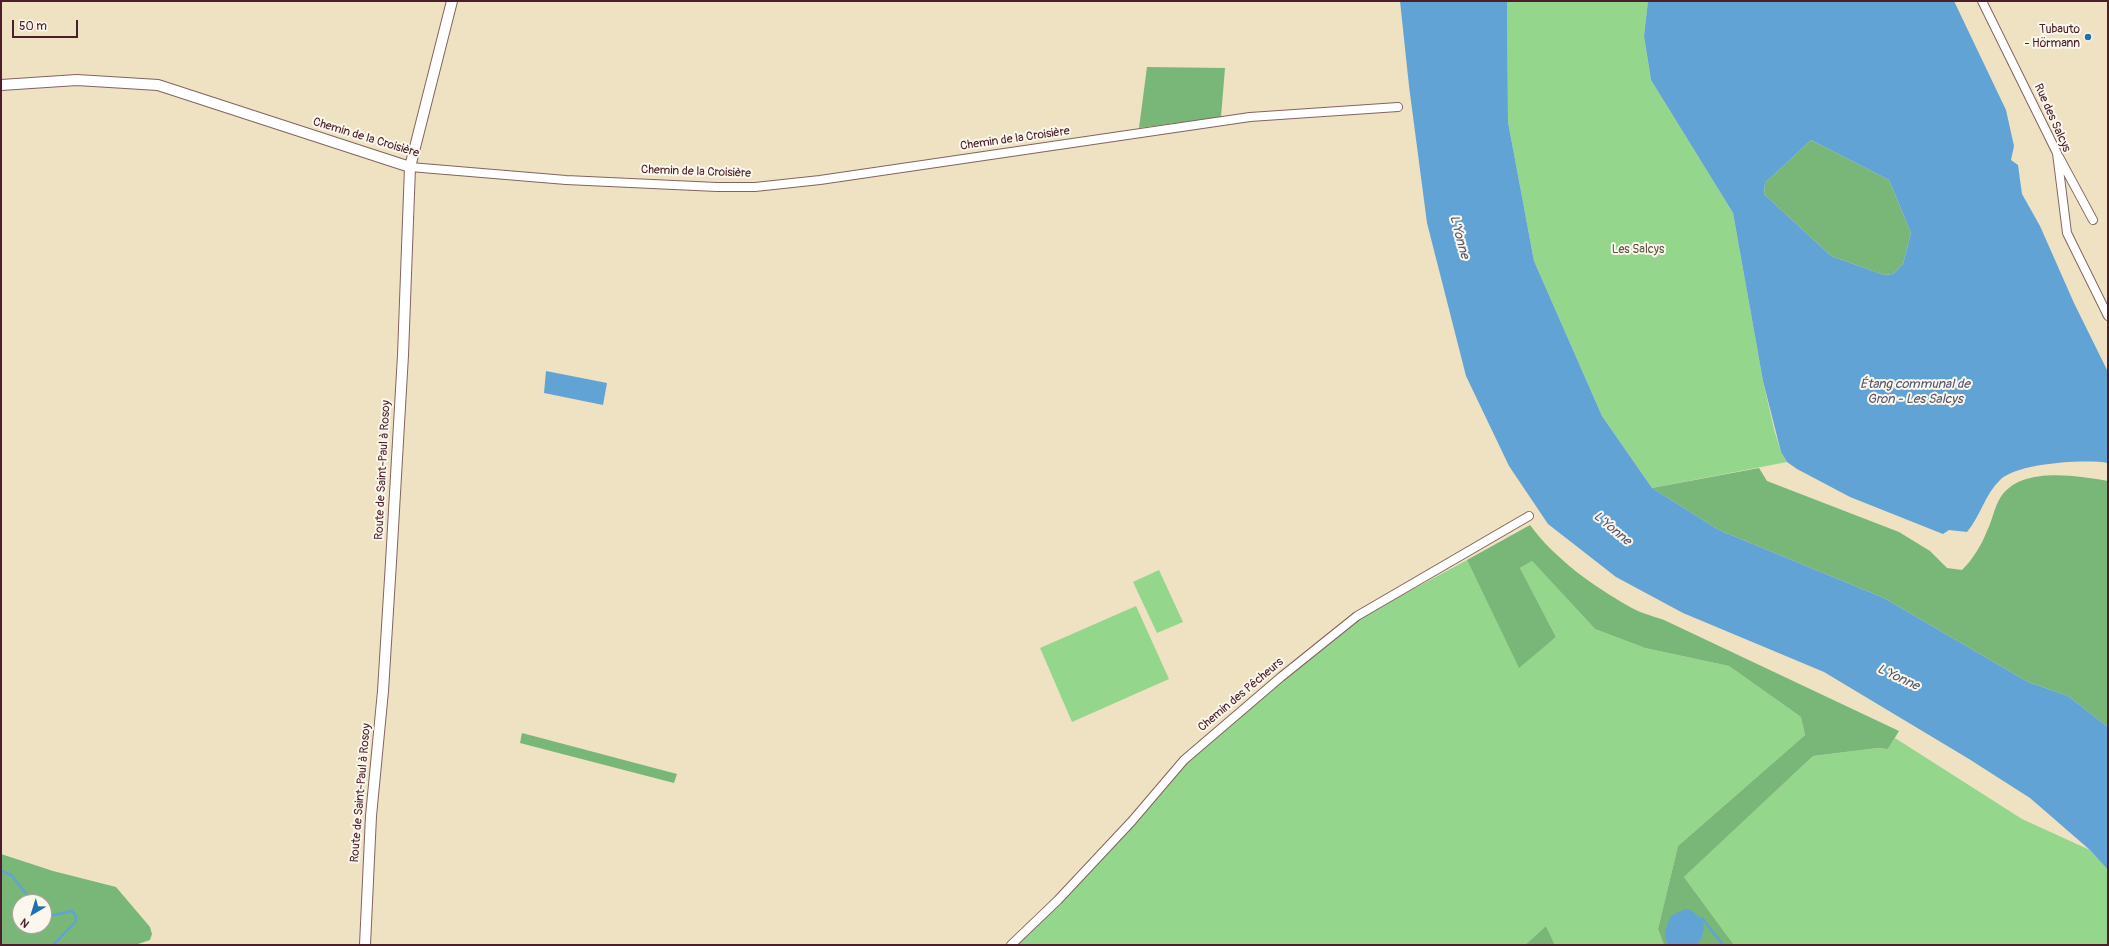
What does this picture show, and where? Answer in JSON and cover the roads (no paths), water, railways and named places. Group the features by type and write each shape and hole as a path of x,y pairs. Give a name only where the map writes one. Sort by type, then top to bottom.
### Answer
{"street":[{"name":"Route de Saint-Paul à Rosoy","path":"365,945 371,816 383,691 391,562 402,360 410,167 452,1"},
{"name":"Rue des Salcys","path":"1982,1 2057,153 2067,233 2108,316"},
{"name":"Chemin de la Croisière","path":"1,84 77,80 158,85 410,167 566,180 755,188 820,180 1250,117 1398,107"},
{"path":"2057,153 2093,220"},
{"name":"Chemin des Pêcheurs","path":"1011,945 1058,900 1132,821 1184,760 1281,677 1357,616 1529,516"}],"water":[{"name":"L'Yonne","path":"1400,1 1507,1 1508,122 1534,261 1602,416 1652,488 1719,530 1884,598 2028,682 2068,696 2108,727 2108,870 2090,850 2030,798 1969,759 1824,672 1683,613 1616,577 1548,524 1509,466 1466,376 1427,223 1409,86"},
{"name":"Étang communal de Gron - Les Salcys","path":"1648,1 1954,1 2006,110 2014,146 2011,160 2018,165 2022,194 2040,226 2074,303 2108,372 2108,463 2068,462 2036,466 2009,474 2000,480 1990,492 1976,520 1967,532 1949,530 1943,534 1850,497 1797,469 1787,462 1781,452 1763,381 1733,213 1651,80 1644,36","holes":["1811,140 1889,180 1911,233 1903,264 1893,274 1884,275 1831,256 1764,194 1765,183"]},
{"path":"546,371 607,383 603,405 544,393"},
{"path":"1685,909 1693,912 1703,921 1704,929 1702,937 1697,945 1669,945 1665,938 1666,927 1671,916"}],"waterway":[{"path":"1,871 11,875 26,894"},
{"path":"52,915 72,911 76,916 76,921 53,945"},
{"path":"1702,918 1723,945"}],"place":[{"name":"Tubauto - Hörmann","path":"2088,37"}],"park label":[{"name":"Les Salcys","path":"1638,250"}]}
